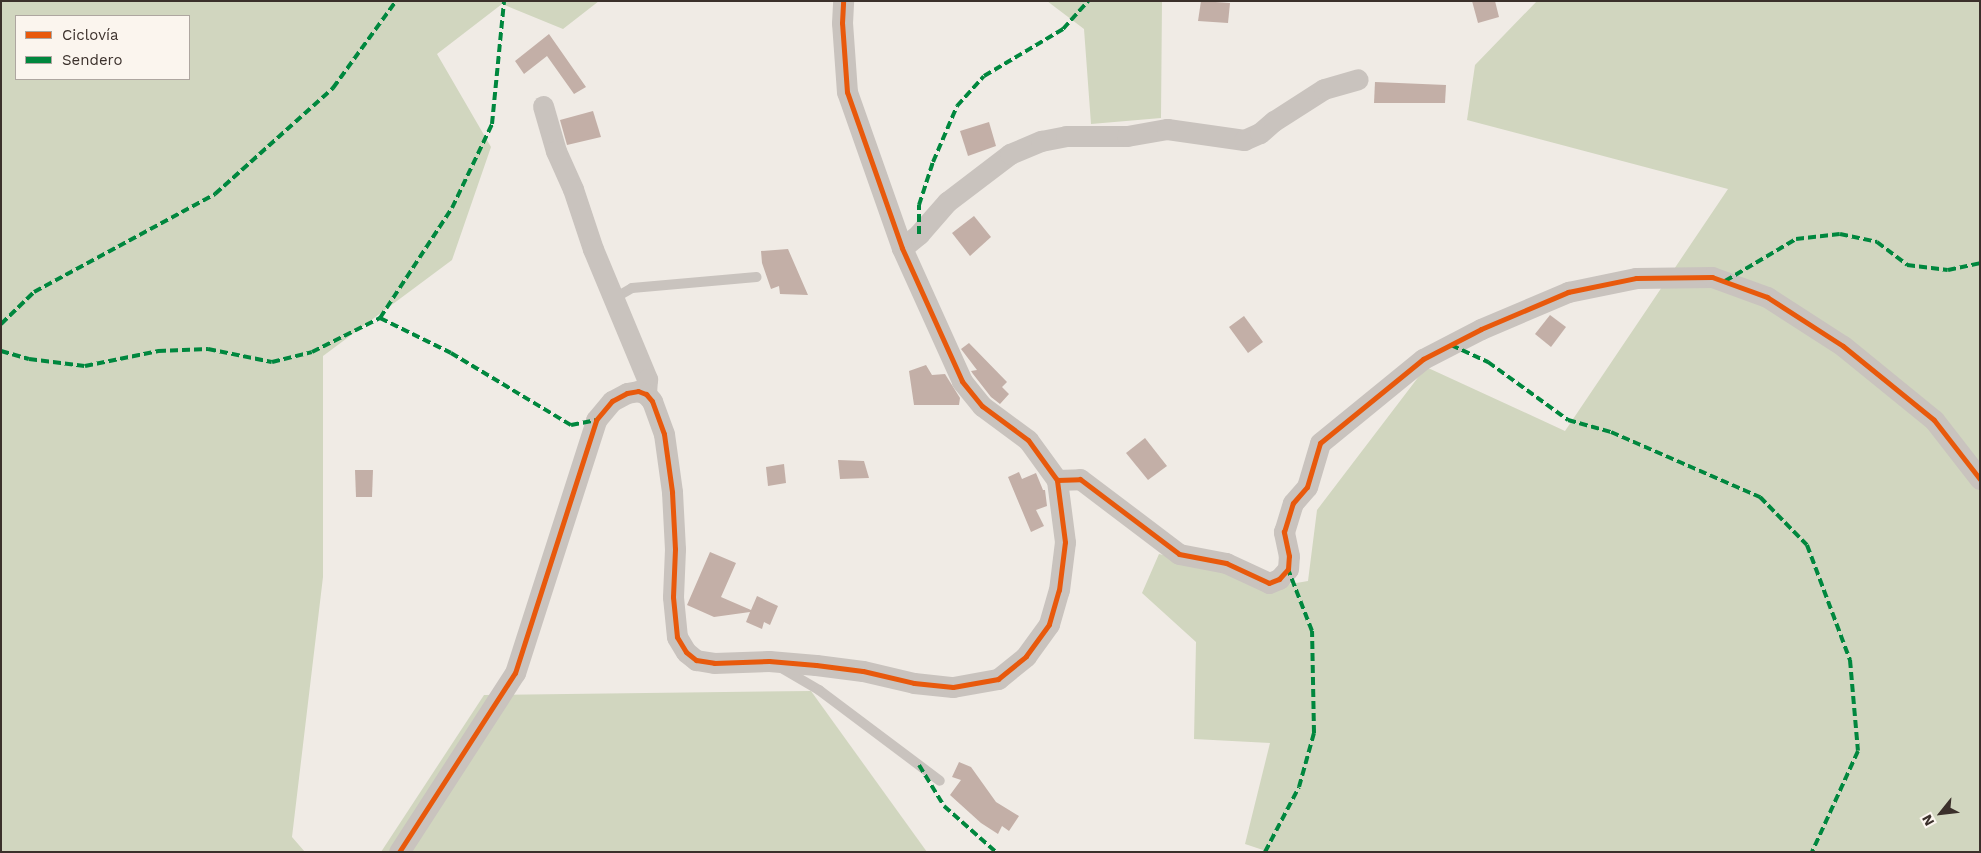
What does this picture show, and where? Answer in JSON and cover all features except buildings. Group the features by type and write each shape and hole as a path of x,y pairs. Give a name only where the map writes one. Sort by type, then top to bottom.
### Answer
{"street":[{"path":"543,106 556,151 573,188 593,249 647,379 646,394 659,415 664,434 672,492 676,549 673,597 678,637 686,652 696,660 714,663 769,661 864,671 914,683 953,687 998,679 1026,656 1049,624 1059,590 1065,542 1057,480 1028,440 982,406 962,381 902,248 847,92 842,22 843,1"},
{"path":"902,248 920,234 947,202 1010,154 1041,141 1066,136 1128,136 1167,129 1244,140 1260,133 1274,121 1324,89 1358,79"},
{"path":"1057,480 1080,479 1179,554 1226,563 1269,582 1279,579 1288,569 1289,556 1284,532 1293,503 1307,487 1320,443 1423,359 1481,330 1568,292 1636,278 1712,276 1767,297 1843,346 1934,420 1980,479"},
{"path":"399,852 515,673 596,420 612,401 627,393 638,391 646,394"}],"lane":[{"path":"613,299 632,288 757,277"},
{"path":"769,661 819,690 940,781"}],"green space":[{"path":"1,1 599,1 563,29 502,4 437,54 491,147 452,260 323,356 323,577 292,837 305,852 1,852"},
{"path":"1047,1 1162,1 1161,118 1091,124 1084,29"},
{"path":"1537,1 1980,1 1980,852 1269,852 1245,844 1270,743 1194,739 1196,642 1142,593 1159,554 1218,568 1261,589 1308,581 1317,510 1426,367 1565,431 1728,189 1467,120 1475,65"},
{"path":"811,691 927,852 381,852 484,695"}],"marked path":[{"path":"1,324 34,292 215,194 333,88 396,1"},
{"path":"380,318 452,208 492,124 504,1"},
{"path":"919,234 919,205 933,162 957,106 984,76 1063,29 1088,1"},
{"path":"1725,281 1796,239 1840,234 1877,242 1907,265 1948,270 1980,263"},
{"path":"1,351 29,359 85,366 158,351 208,349 272,362 312,352 380,318 451,353 571,425 596,420"},
{"path":"1451,345 1488,362 1568,420 1611,432 1760,497 1807,545 1850,660 1858,751 1812,852"},
{"path":"1265,852 1299,787 1314,733 1312,631 1288,569"},
{"path":"919,765 944,806 996,852"}],"cycle path":[{"path":"399,852 515,673 596,420 612,401 627,393 638,391 646,394 652,401 664,434 672,492 675,549 673,597 677,637 686,652 696,660 714,663 769,661 816,665 863,671 914,683 953,687 998,679 1026,656 1049,624 1059,590 1065,542 1057,480 1028,440 982,406 962,381 902,248 847,92 842,23 843,1"},
{"path":"1057,480 1080,479 1179,554 1226,563 1269,583 1279,579 1288,569 1289,556 1284,532 1293,503 1307,487 1320,443 1423,359 1481,329 1568,292 1636,278 1712,277 1767,297 1843,346 1934,420 1980,479"}]}
